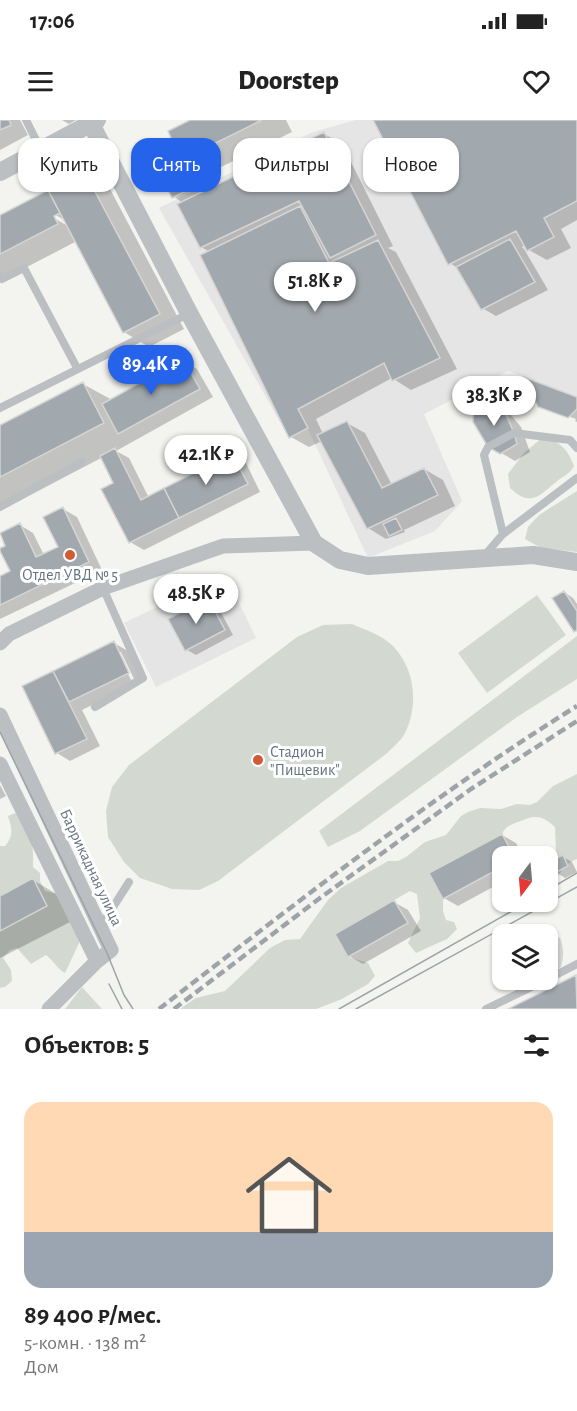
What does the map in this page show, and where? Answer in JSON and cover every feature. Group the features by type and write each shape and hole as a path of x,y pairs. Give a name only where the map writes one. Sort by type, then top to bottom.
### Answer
{"street":[{"path":"64,138 94,122 189,313 314,543 340,560 368,566 533,555 577,562"},
{"path":"0,172 18,162"},
{"path":"0,643 9,634 103,588 223,546 314,543"},
{"name":"Баррикадная улица","path":"0,715 111,950 97,961"},
{"path":"0,764 97,961 49,1009"}],"lane":[{"path":"26,120 35,138"},
{"path":"0,276 2,279 24,268 77,368"},
{"path":"0,408 189,313"},
{"path":"503,534 484,455 488,447 514,433 570,440 577,448"},
{"path":"0,507 82,462"},
{"path":"482,558 503,534 577,478"},
{"path":"95,707 143,678 103,588"},
{"path":"100,927 129,882"},
{"path":"558,974 577,964"},
{"path":"486,1009 525,990"}],"shaded area":[{"path":"356,120 577,120 577,397 508,371 424,414 462,501 435,531 368,558 308,429 289,438 159,208 191,192 221,192 221,177 233,171 233,192 351,192 351,138 301,138 313,132"},
{"path":"543,437 563,447 574,466 539,496 523,497 510,488 508,474 524,453"},
{"path":"577,491 577,552 541,548 525,539 528,527 539,515"},
{"path":"225,574 256,638 156,687 124,623"},
{"path":"537,595 566,635 487,693 458,653"},
{"name":"Стадион \"Пищевик\"","path":"352,624 389,642 406,665 413,699 409,722 401,739 386,754 218,881 199,890 172,889 140,878 124,862 108,837 106,811 112,787 129,765 297,637 323,625"},
{"path":"577,636 577,679 517,717 360,831 328,847 319,831"},
{"path":"577,774 577,859 563,868 558,876 558,846 556,846 555,827 541,818 529,818 510,825 502,834 429,873 443,899 446,920 454,922 457,929 447,939 416,953 408,943 420,918 417,894 410,891 335,934 348,957 368,963 375,976 368,984 342,999 316,1009 180,1009 196,998 225,991 270,948 285,940 300,939 328,900 341,888 388,861 398,861 406,857 425,842 446,835 461,816 480,808 501,809 517,804 530,805 537,802 553,786"},
{"path":"15,813 25,824 31,837 33,867 40,873 40,881 45,891 61,898 65,912 80,941 65,973 46,955 31,964 17,948 10,950 3,958 11,970 12,981 0,988 0,931 47,906 33,879 0,896 0,846 5,846 10,838 11,828 8,816"},
{"path":"558,938 563,952 561,967 558,969"},
{"path":"82,987 102,1009 65,1009"}],"building":[{"path":"0,120 9,120 11,125 0,130"},
{"path":"190,120 262,120 221,140 221,138 171,138 168,131"},
{"path":"373,120 577,120 577,201 544,218 554,237 527,251 516,231 448,265 410,192 459,192 459,138 382,138"},
{"path":"324,132 327,138 312,138"},
{"path":"233,177 233,192 351,192 351,185 376,235 330,258 299,201 200,248 177,204 202,192 221,192 221,182"},
{"path":"44,192 49,192 60,213 54,216 58,224 0,254 0,215"},
{"path":"49,192 95,192 160,314 123,333"},
{"path":"169,192 184,192 172,198"},
{"path":"300,206 329,263 378,240 440,358 392,381 384,363 298,409 308,428 289,438 200,255"},
{"path":"510,239 535,282 481,310 456,267"},
{"path":"183,359 200,389 118,434 102,404"},
{"path":"524,377 577,397 577,409 568,418 538,407"},
{"path":"83,382 104,423 0,477 0,425"},
{"path":"488,399 497,405 507,417 517,444 500,454 488,447 473,422 474,407"},
{"path":"347,421 382,488 424,468 438,495 367,529 317,435"},
{"path":"115,448 141,500 164,488 179,518 129,543 101,489 113,483 100,456"},
{"path":"232,454 248,484 179,518 164,488"},
{"path":"63,507 89,562 0,605 0,576 10,571 0,551 0,548 5,546 0,533 20,523 36,557 58,547 43,517"},
{"path":"396,518 402,530 389,536 383,524"},
{"path":"564,591 577,611 577,630 574,632 552,598"},
{"path":"208,598 225,630 185,651 168,619"},
{"path":"114,641 129,673 69,702 53,671"},
{"path":"53,671 87,739 55,754 22,686"},
{"path":"502,834 509,846 492,846 492,872 443,899 429,873"},
{"path":"563,855 568,866 558,871 558,858"},
{"path":"33,878 47,906 0,931 0,896"},
{"path":"394,900 408,923 348,957 335,934"},
{"path":"576,975 577,1009 508,1009 546,990 558,990 558,984"}],"tram line":[{"path":"0,732 107,953 124,995 133,1009"},
{"path":"558,884 577,873"},
{"path":"356,1009 577,887"},
{"path":"339,1009 510,912"},
{"path":"109,984 122,1009"}],"railway":[{"path":"159,1009 416,814 577,706"},
{"path":"174,1009 320,898 471,789 577,721"}],"place":[{"name":"Отдел УВД № 5","path":"70,555"},
{"name":"Стадион \"Пищевик\"","path":"258,760"}]}
